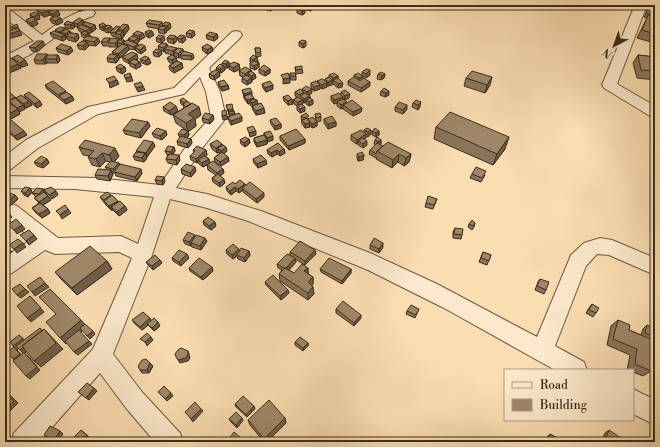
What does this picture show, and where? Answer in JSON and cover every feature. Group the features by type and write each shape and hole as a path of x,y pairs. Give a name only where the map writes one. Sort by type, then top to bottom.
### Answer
{"street":[{"path":"641,5 609,85 655,113"},
{"path":"5,12 42,41"},
{"path":"5,61 42,41 60,27 81,15 89,13"},
{"path":"5,165 32,144 93,110 179,91 236,35"},
{"path":"23,442 101,356 143,255 164,192 197,143 219,118 213,92 202,67"},
{"path":"5,182 102,184 164,192 223,206 288,228 407,279 523,340 574,369"},
{"path":"5,208 26,223 45,240 55,246 120,244 143,255"},
{"path":"5,267 45,240"},
{"path":"542,351 578,261 591,248 600,246 612,248 655,267"},
{"path":"101,356 134,400 171,442"},
{"path":"634,402 655,413"}],"building":[{"path":"43,5 53,5 56,7 42,13 36,9 44,6"},
{"path":"300,7 305,9 302,11 297,9"},
{"path":"55,9 58,11 52,14 48,12"},
{"path":"648,9 655,11 655,16 646,13"},
{"path":"35,12 39,14 33,17 30,14"},
{"path":"648,15 655,17 655,34 642,30"},
{"path":"56,16 61,18 55,21 50,19"},
{"path":"32,17 36,20 30,23 26,20"},
{"path":"79,18 83,20 77,24 73,22"},
{"path":"149,20 162,22 159,25 146,23"},
{"path":"67,21 73,23 70,25 64,24"},
{"path":"86,22 95,25 91,28 82,24"},
{"path":"165,22 170,23 167,26 162,25"},
{"path":"103,23 106,25 102,27 99,25"},
{"path":"17,24 18,27 14,28 13,26"},
{"path":"123,24 128,25 123,30 118,30"},
{"path":"81,25 90,28 86,31 77,27"},
{"path":"108,25 111,26 107,29 104,28"},
{"path":"12,26 13,29 9,30 18,28 19,31 6,35 5,28"},
{"path":"116,26 120,27 115,33 110,32"},
{"path":"161,26 166,27 164,30 158,29"},
{"path":"60,27 65,28 60,32 55,30"},
{"path":"66,29 70,31 65,34 61,32"},
{"path":"149,30 152,31 148,34 145,32"},
{"path":"189,30 194,31 191,34 186,33"},
{"path":"54,31 65,35 61,37 50,33"},
{"path":"84,31 89,33 85,35 81,33"},
{"path":"118,31 123,31 120,34 115,34"},
{"path":"137,31 143,33 139,36 133,34"},
{"path":"210,32 217,34 213,37 206,35"},
{"path":"70,33 78,34 74,38 66,36"},
{"path":"159,35 164,36 160,39 156,38"},
{"path":"170,35 176,36 173,39 167,38"},
{"path":"180,35 185,36 181,39 177,38"},
{"path":"87,36 98,38 94,42 83,40"},
{"path":"132,36 138,38 134,41 128,39"},
{"path":"104,38 110,38 107,42 101,42"},
{"path":"111,38 119,39 115,43 108,43"},
{"path":"119,40 124,40 122,43 117,43"},
{"path":"127,40 138,44 134,47 123,43"},
{"path":"302,40 306,41 303,44 299,42"},
{"path":"37,41 43,41 35,48 29,47"},
{"path":"82,41 87,42 83,46 77,45"},
{"path":"162,43 167,44 163,48 158,46"},
{"path":"61,44 71,47 66,51 56,48"},
{"path":"122,44 128,46 118,54 112,52"},
{"path":"141,44 145,46 140,50 135,48"},
{"path":"207,44 212,47 207,50 202,47"},
{"path":"168,46 177,48 173,51 164,49"},
{"path":"178,48 183,49 178,54 174,52"},
{"path":"255,48 260,48 261,52 256,53"},
{"path":"156,49 161,50 158,53 153,52"},
{"path":"184,51 193,54 191,56 180,55"},
{"path":"132,52 137,54 128,60 122,57"},
{"path":"37,54 47,54 43,60 34,60"},
{"path":"110,54 117,55 114,59 107,58"},
{"path":"18,55 25,60 20,63 12,58"},
{"path":"48,55 58,55 56,59 45,59"},
{"path":"172,55 176,57 172,60 167,58"},
{"path":"253,55 257,57 253,60 250,58"},
{"path":"638,55 655,57 655,71 641,70"},
{"path":"145,56 149,58 145,61 140,59"},
{"path":"11,58 18,64 6,69 5,61"},
{"path":"134,59 140,62 135,65 129,62"},
{"path":"225,60 229,62 226,64 222,63"},
{"path":"177,61 182,63 173,68 169,66"},
{"path":"254,61 259,63 254,66 250,63"},
{"path":"234,62 239,64 233,68 228,65"},
{"path":"120,64 125,67 120,69 116,67"},
{"path":"220,64 224,66 220,69 216,68"},
{"path":"264,65 270,69 265,72 259,69"},
{"path":"302,66 302,69 296,70 295,67"},
{"path":"245,67 251,70 245,74 239,71"},
{"path":"366,69 370,70 366,74 362,72"},
{"path":"215,70 219,71 214,76 209,74"},
{"path":"251,71 255,74 252,76 248,74"},
{"path":"472,71 492,77 487,85 466,78"},
{"path":"381,72 385,74 382,76 378,74"},
{"path":"130,73 131,77 125,78 124,75"},
{"path":"288,73 290,78 283,79 281,75"},
{"path":"290,73 295,73 296,76 290,76"},
{"path":"334,73 338,76 333,78 329,75"},
{"path":"358,73 363,76 359,78 354,75"},
{"path":"246,75 251,78 247,81 242,78"},
{"path":"114,76 117,80 109,83 106,79"},
{"path":"329,77 332,80 328,82 325,79"},
{"path":"354,77 360,81 363,78 370,82 361,88 348,81"},
{"path":"338,78 343,83 338,84 333,80"},
{"path":"322,79 327,82 322,85 317,81"},
{"path":"224,80 228,85 221,87 218,82"},
{"path":"53,81 66,91 58,95 45,85"},
{"path":"270,81 273,85 265,88 262,84"},
{"path":"316,81 320,85 314,87 311,83"},
{"path":"141,82 143,86 136,88 134,84"},
{"path":"306,86 312,89 307,92 302,89"},
{"path":"250,88 252,92 244,94 242,90"},
{"path":"384,88 389,91 386,93 381,91"},
{"path":"300,89 304,92 299,95 295,92"},
{"path":"345,90 350,94 345,96 341,92"},
{"path":"8,91 15,97 7,102 5,100 5,92"},
{"path":"29,92 40,101 35,104 24,95"},
{"path":"66,92 72,96 64,100 59,96"},
{"path":"305,93 310,96 304,99 300,96"},
{"path":"339,93 343,97 334,100 331,96"},
{"path":"251,94 254,98 247,100 244,96"},
{"path":"21,95 29,101 24,104 16,98"},
{"path":"288,95 292,99 288,101 283,97"},
{"path":"298,97 303,100 298,102 293,100"},
{"path":"15,98 23,105 17,108 9,101"},
{"path":"183,98 187,101 184,103 180,100"},
{"path":"310,98 313,100 309,102 306,100"},
{"path":"254,99 257,100 252,103 250,101"},
{"path":"343,99 347,102 341,105 337,102"},
{"path":"352,100 362,108 353,112 343,105"},
{"path":"416,100 421,102 418,105 413,103"},
{"path":"187,101 191,104 186,107 183,104"},
{"path":"8,102 18,109 5,116 5,104"},
{"path":"170,102 176,106 169,111 163,107"},
{"path":"399,102 407,105 403,110 395,107"},
{"path":"192,103 199,107 188,114 194,118 186,123 173,115"},
{"path":"261,103 264,108 256,111 252,106"},
{"path":"232,104 233,109 228,110 226,105"},
{"path":"302,104 305,107 300,109 297,106"},
{"path":"226,110 227,115 222,116 222,111"},
{"path":"234,111 235,113 229,114 229,112"},
{"path":"450,112 509,137 497,154 436,127"},
{"path":"205,113 213,115 209,120 202,118"},
{"path":"239,113 242,117 231,121 228,117"},
{"path":"306,113 309,116 304,118 301,116"},
{"path":"320,113 321,117 316,118 315,114"},
{"path":"332,116 336,122 328,124 324,119"},
{"path":"313,117 317,122 312,124 308,119"},
{"path":"276,118 281,124 275,126 270,120"},
{"path":"307,118 310,123 305,124 302,120"},
{"path":"132,119 148,122 139,133 123,130"},
{"path":"11,120 24,131 15,136 5,128 5,123"},
{"path":"253,126 256,131 249,133 247,128"},
{"path":"157,128 166,131 160,136 152,133"},
{"path":"367,128 371,130 368,132 364,130"},
{"path":"375,128 379,131 376,133 372,131"},
{"path":"182,129 188,131 184,135 178,134"},
{"path":"296,129 305,139 288,146 280,136"},
{"path":"361,130 366,134 357,140 351,135"},
{"path":"270,131 273,136 267,138 264,133"},
{"path":"264,135 267,140 256,143 254,138"},
{"path":"181,136 191,139 187,144 177,141"},
{"path":"245,137 249,139 244,143 240,140"},
{"path":"377,137 381,140 378,142 375,140"},
{"path":"362,138 367,141 363,144 358,141"},
{"path":"85,140 115,148 109,155 102,153 96,159 88,157 94,151 79,147"},
{"path":"144,140 153,142 146,153 136,151"},
{"path":"217,140 222,144 216,148 210,144"},
{"path":"388,142 411,154 406,158 399,154 393,160 377,151"},
{"path":"278,143 284,149 279,152 277,150 271,153 267,150"},
{"path":"377,143 383,146 377,151 376,154 370,150"},
{"path":"223,145 226,147 221,151 218,148"},
{"path":"168,146 174,147 171,152 165,151"},
{"path":"197,146 206,150 196,159 190,156 195,151 193,150"},
{"path":"136,152 145,153 142,158 133,156"},
{"path":"222,152 228,157 220,162 214,158"},
{"path":"362,152 364,155 359,157 357,154"},
{"path":"169,154 179,155 176,160 166,159"},
{"path":"261,155 266,160 257,164 253,159"},
{"path":"41,156 47,159 41,164 34,162"},
{"path":"204,156 209,159 202,163 198,160"},
{"path":"111,161 119,163 113,169 105,167"},
{"path":"213,161 223,169 217,173 207,165"},
{"path":"120,164 141,169 135,177 114,172"},
{"path":"186,164 195,167 190,173 181,169"},
{"path":"476,167 486,171 482,178 472,174"},
{"path":"98,169 111,170 108,176 95,175"},
{"path":"218,174 224,179 219,183 212,178"},
{"path":"157,176 164,177 162,181 155,180"},
{"path":"240,180 245,184 238,189 235,187 230,191 226,187 233,182 235,184"},
{"path":"250,182 264,193 256,199 242,188"},
{"path":"25,187 30,188 25,193 21,191"},
{"path":"51,187 56,191 49,195 44,190"},
{"path":"37,188 43,189 39,194 32,193"},
{"path":"7,192 15,195 5,202 5,194"},
{"path":"44,192 48,196 39,202 34,198"},
{"path":"107,192 111,195 104,200 100,197"},
{"path":"112,195 118,201 109,206 104,201"},
{"path":"428,196 437,199 434,205 426,203"},
{"path":"120,201 125,206 117,212 111,207"},
{"path":"40,203 48,209 39,214 32,208"},
{"path":"65,205 68,209 60,215 56,211"},
{"path":"5,209 9,213 5,215"},
{"path":"208,217 215,222 209,226 203,221"},
{"path":"16,219 22,225 14,230 8,225"},
{"path":"472,220 475,223 473,226 469,224"},
{"path":"455,228 463,229 462,235 454,234"},
{"path":"29,230 34,235 26,241 20,235"},
{"path":"188,232 195,235 189,242 183,240"},
{"path":"196,235 205,238 200,246 191,243"},
{"path":"374,238 383,243 379,249 370,245"},
{"path":"18,239 23,243 14,249 9,245"},
{"path":"300,241 315,250 305,261 290,252"},
{"path":"233,244 239,249 232,255 226,250"},
{"path":"90,246 107,261 72,288 55,272"},
{"path":"241,248 249,251 244,258 237,255"},
{"path":"179,250 187,254 179,262 172,258"},
{"path":"483,252 491,255 489,261 481,258"},
{"path":"287,254 295,258 286,268 284,268 277,264"},
{"path":"155,255 160,260 152,266 146,262"},
{"path":"199,258 212,267 201,277 189,268"},
{"path":"329,258 351,269 342,281 320,269"},
{"path":"302,264 308,268 304,271 313,277 308,282 313,287 308,293 279,274 285,268 294,273"},
{"path":"273,275 288,290 280,296 265,282"},
{"path":"40,277 45,283 32,292 27,286"},
{"path":"540,279 549,282 546,290 537,286"},
{"path":"20,284 25,289 17,295 12,289"},
{"path":"50,289 81,320 60,338 46,322 56,314 39,297"},
{"path":"30,296 41,308 27,318 17,306"},
{"path":"343,301 361,315 354,323 336,309"},
{"path":"592,304 599,308 596,313 589,310"},
{"path":"411,305 419,309 416,315 407,311"},
{"path":"143,312 150,318 140,327 132,320"},
{"path":"154,318 158,322 152,328 147,324"},
{"path":"618,320 630,325 629,330 655,341 651,371 635,364 637,349 613,339"},
{"path":"85,324 93,331 87,336 80,328"},
{"path":"647,325 655,329 655,337 645,333"},
{"path":"40,328 42,331 22,346 23,348 20,350 16,346"},
{"path":"44,329 56,343 34,361 22,346"},
{"path":"79,330 89,341 74,352 65,341"},
{"path":"147,333 151,337 145,342 140,339"},
{"path":"19,335 23,339 13,346 10,342"},
{"path":"300,337 308,343 303,348 295,342"},
{"path":"14,347 20,354 13,359 7,352"},
{"path":"181,348 188,351 188,354 186,358 178,360 175,354"},
{"path":"24,352 37,367 26,376 13,361"},
{"path":"146,359 150,363 147,370 140,370 138,366 142,360"},
{"path":"87,383 94,388 86,398 78,392"},
{"path":"164,386 171,393 165,399 158,392"},
{"path":"5,393 14,401 5,410"},
{"path":"243,396 254,406 246,415 235,404"},
{"path":"269,400 285,418 264,439 248,420"},
{"path":"195,402 201,409 191,419 185,412"},
{"path":"236,412 242,418 236,425 229,419"},
{"path":"50,426 60,431 54,440 44,435"},
{"path":"81,430 87,435 81,442 77,442 73,438"},
{"path":"609,430 621,438 620,442 609,442 605,440"},
{"path":"234,432 241,438 238,442 228,442 227,441"},
{"path":"550,434 564,442 548,442"},
{"path":"280,437 286,442 275,442"}]}
